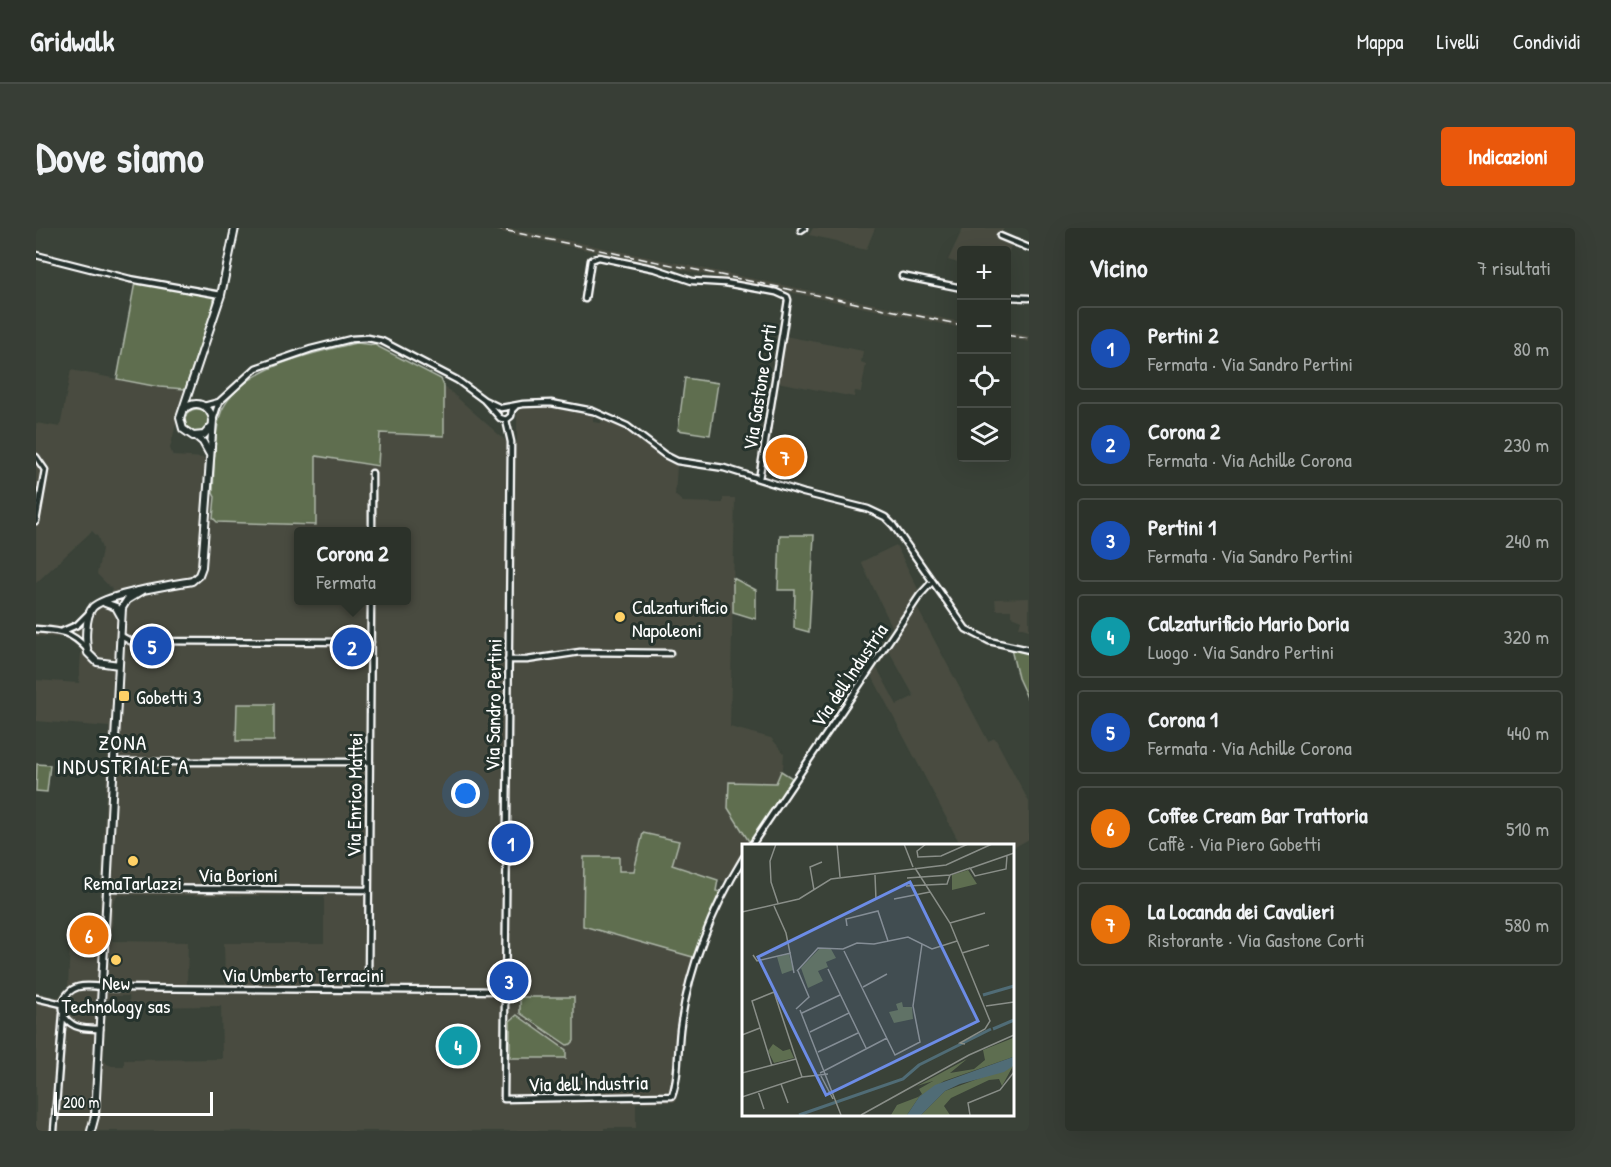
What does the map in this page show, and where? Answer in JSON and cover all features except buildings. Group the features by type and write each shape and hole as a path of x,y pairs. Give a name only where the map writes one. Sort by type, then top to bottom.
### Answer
{"street":[{"path":"210,455 203,442 189,435 180,422 189,388 221,296 236,228"},
{"path":"1000,236 1029,248"},
{"path":"36,255 130,279 221,296"},
{"name":"Via Gastone Corti","path":"585,299 588,265 591,260 599,257 656,269 692,281 725,283 783,294 788,300 759,479"},
{"path":"902,276 957,287"},
{"path":"1011,297 1029,298"},
{"path":"183,410 189,405 219,402 259,367 311,349 351,339 368,338 382,341 464,384 502,419 506,420 511,417 517,405"},
{"path":"189,388 192,396 211,412 213,423 208,433 197,437"},
{"path":"484,400 501,408 551,404 593,411 627,426 665,455 677,461 724,468 804,494 876,512 893,525 960,622 973,634 989,641 1029,650"},
{"path":"63,631 77,625 95,606 118,596 192,580 201,572 213,423 219,402"},
{"path":"508,407 512,412"},
{"path":"498,415 501,408"},
{"name":"Via Sandro Pertini","path":"504,1099 511,442 506,420"},
{"path":"36,457 45,470 36,521"},
{"path":"372,473 372,527"},
{"name":"Via dell'Industria","path":"752,844 920,595 932,582"},
{"path":"91,1131 95,1116 122,617 124,603 142,591"},
{"path":"103,603 116,607 122,617"},
{"name":"Via Enrico Mattei","path":"368,989 371,605"},
{"path":"86,648 89,613"},
{"path":"36,629 63,631 76,638 94,660 119,665"},
{"path":"121,636 130,640 371,642"},
{"path":"120,645 130,640"},
{"path":"508,660 527,660 580,652 670,653"},
{"path":"114,762 370,762"},
{"name":"Via dell'Industria","path":"504,1099 672,1096 685,1001 697,955 726,888 742,860"},
{"name":"Via Borioni","path":"107,888 368,890"},
{"name":"Via Umberto Terracini","path":"62,1004 68,993 76,987 505,991"},
{"path":"36,998 62,1004 54,1131"},
{"path":"63,1014 76,1026 100,1029"}],"shaded area":[{"path":"481,228 508,228 957,321 957,327"},
{"path":"813,228 875,228 866,250 809,235"},
{"path":"963,228 1004,228 1000,236 1013,242 1011,247 957,246 957,263 948,260"},
{"path":"1011,333 1029,336 1029,342 1011,339"},
{"path":"785,336 863,351 861,362 866,364 861,392 855,391 854,397 777,382"},
{"path":"71,370 159,387 185,389 170,448 173,456 206,458 204,492 213,493 215,497 213,518 316,456 377,466 380,433 444,436 444,386 506,441 517,442 517,413 520,409 529,406 552,407 593,415 593,422 601,423 602,417 624,427 668,462 677,466 675,495 683,502 723,503 723,498 735,498 730,727 771,738 784,753 783,768 776,783 728,808 750,843 742,844 742,854 726,882 672,865 643,833 634,871 619,871 618,857 584,858 583,926 700,958 684,1024 676,1102 636,1103 636,1128 604,1128 604,1131 36,1131 36,992 56,997 68,987 71,922 99,923 109,727 36,721 36,680 79,683 81,652 79,646 66,638 36,636 36,624 66,626 77,622 90,604 109,596 112,589 97,574 102,549 98,537 92,531 36,583 36,423 60,427","holes":["118,895 324,896 324,943 224,943 225,984 187,984 188,942 112,941 113,902","115,996 129,996 130,1007 221,1006 222,1059 124,1060 124,1066 107,1064 104,1060 106,1003"]},
{"path":"896,545 919,591 913,600 988,741 995,738 1029,802 1029,839 1014,847 1014,844 960,844 871,674 897,637 861,562","holes":["889,651 914,696 897,705 877,668"]},
{"path":"1029,598 1029,630 1019,627 1021,620 1011,616 1011,610 996,610 995,599"}],"green space":[{"path":"135,282 207,294 214,298 213,308 185,389 159,387 117,379"},
{"path":"356,343 375,345 441,379 444,386 444,436 380,433 378,466 316,456 316,525 217,522 213,518 216,439 219,418 232,395 246,382 281,364"},
{"path":"685,378 718,383 710,435 678,430"},
{"path":"197,409 205,413 209,421 205,429 197,433 189,429 185,421 189,413"},
{"path":"780,535 814,535 809,632 794,628 795,590 778,590"},
{"path":"733,578 756,590 756,619 733,612"},
{"path":"1011,649 1029,653 1029,702 1018,678"},
{"path":"237,704 274,704 274,741 236,741"},
{"path":"37,764 50,765 47,792 36,791"},
{"path":"781,771 792,778 750,843 728,808 729,782 776,783"},
{"path":"643,833 679,841 672,865 718,880 716,891 720,892 693,957 583,926 584,857 619,857 619,871 634,871"},
{"path":"520,997 574,997 574,1041 567,1045 520,1013"},
{"path":"517,1015 566,1050 566,1058 510,1058 510,1021"}],"railway":[{"path":"493,228 957,324"},
{"path":"1011,336 1029,339"}],"place":[{"name":"La Locanda dei Cavalieri","path":"785,457"},
{"name":"Calzaturificio Napoleoni","path":"620,617"},
{"name":"Corona 1","path":"152,646"},
{"name":"Corona 2","path":"352,647"},
{"name":"Gobetti 3","path":"124,696"},
{"name":"Pertini 2","path":"511,843"},
{"name":"RemaTarlazzi","path":"133,861"},
{"name":"Coffee Cream Bar Trattoria","path":"89,935"},
{"name":"New Technology sas","path":"116,960"},
{"name":"Pertini 1","path":"509,981"},
{"name":"Calzaturificio Mario Doria","path":"458,1046"}],"district":[{"name":"ZONA INDUSTRIALE A","path":"123,754"}]}
